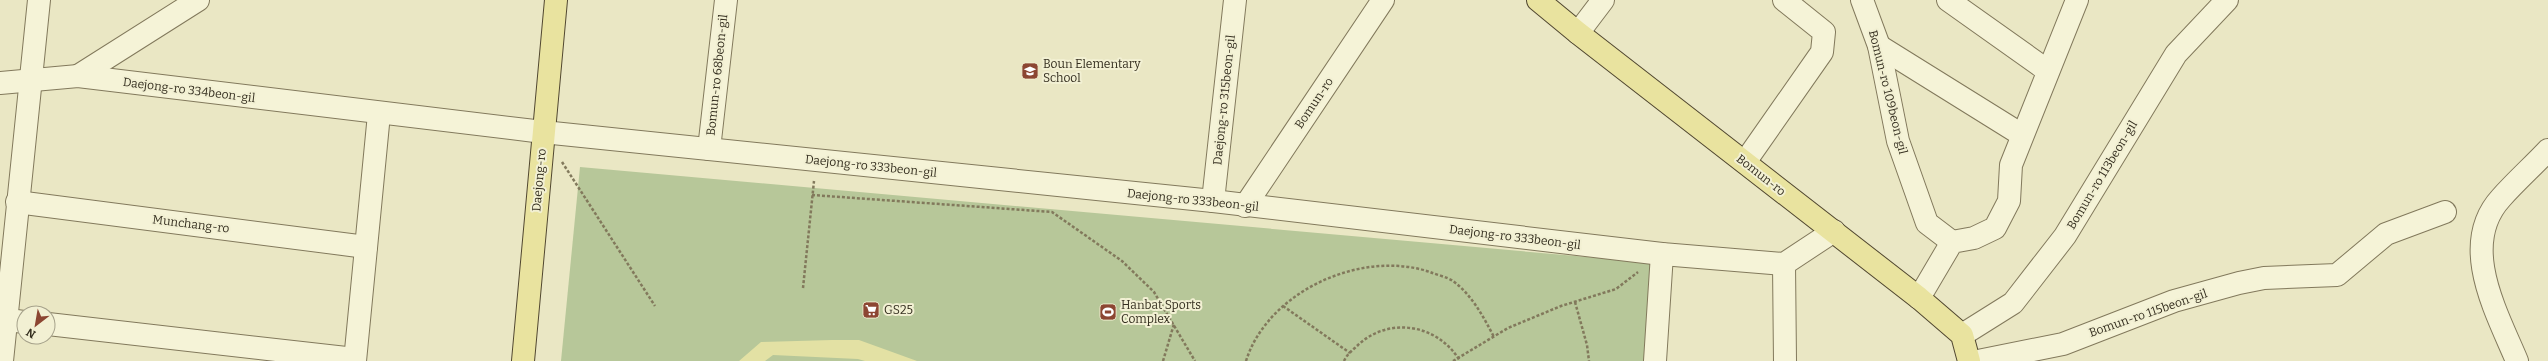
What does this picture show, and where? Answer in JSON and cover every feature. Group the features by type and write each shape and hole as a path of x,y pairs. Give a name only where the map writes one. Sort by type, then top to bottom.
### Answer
{"main road":[{"name":"Daejong-ro","path":"523,361 556,0"},
{"name":"Bomun-ro","path":"1538,0 1578,33 1919,298 1962,335"},
{"path":"1962,335 1969,361"}],"street":[{"path":"2,361 10,320 17,202 39,0"},
{"path":"78,76 198,0"},
{"name":"Bomun-ro 68beon-gil","path":"709,149 726,0"},
{"name":"Daejong-ro 315beon-gil","path":"1213,201 1234,0"},
{"name":"Bomun-ro","path":"1245,206 1383,0"},
{"path":"1578,33 1603,0"},
{"path":"1745,162 1822,52 1824,32 1784,0"},
{"name":"Bomun-ro 109beon-gil","path":"1862,0 1879,46 1898,141 1927,223 1952,242"},
{"path":"1948,0 2048,71"},
{"path":"1919,298 1952,242 1974,238 1995,228 2010,201 2012,165 2022,135 2077,0"},
{"name":"Bomun-ro 113beon-gil","path":"1962,335 2012,302 2065,236 2176,54 2227,0"},
{"path":"1879,46 2022,135"},
{"name":"Daejong-ro 334beon-gil","path":"0,84 78,76 379,114 543,132"},
{"path":"56,325 355,360 379,114"},
{"name":"Daejong-ro 333beon-gil","path":"543,132 1213,201 1245,206 1662,254 1784,264"},
{"path":"2517,361 2496,314 2480,259 2481,240 2500,198 2548,150"},
{"name":"Munchang-ro","path":"17,202 366,246"},
{"name":"Bomun-ro 115beon-gil","path":"1978,361 2063,344 2174,301 2239,283 2264,278 2337,274 2386,234 2445,212"},
{"path":"1785,361 1784,264 1834,231"},
{"path":"1655,361 1662,254"}],"path":[{"path":"560,159 655,306"},
{"path":"803,288 816,160"},
{"path":"812,195 1052,212 1122,261 1154,292 1195,361"},
{"path":"1454,361 1508,328 1575,302 1616,289 1662,254"},
{"path":"1246,361 1252,343 1283,306 1306,290 1344,272 1373,265 1411,266 1452,280 1477,305 1494,337"},
{"path":"1575,302 1588,345 1589,361"},
{"path":"1283,306 1350,353"},
{"path":"1163,361 1174,324"},
{"path":"1344,361 1350,353 1368,336 1392,327 1417,327 1444,343 1460,361"}],"green space":[{"name":"Hanbat Sports Complex","path":"580,167 1654,263 1647,361 561,361"}],"sand":[{"path":"859,340 917,361 865,361 858,359 773,355 765,361 739,361 761,342"}],"place":[{"name":"Boun Elementary School","path":"1030,71"},
{"name":"GS25","path":"871,310"},
{"name":"Hanbat Sports Complex","path":"1108,312"}]}
